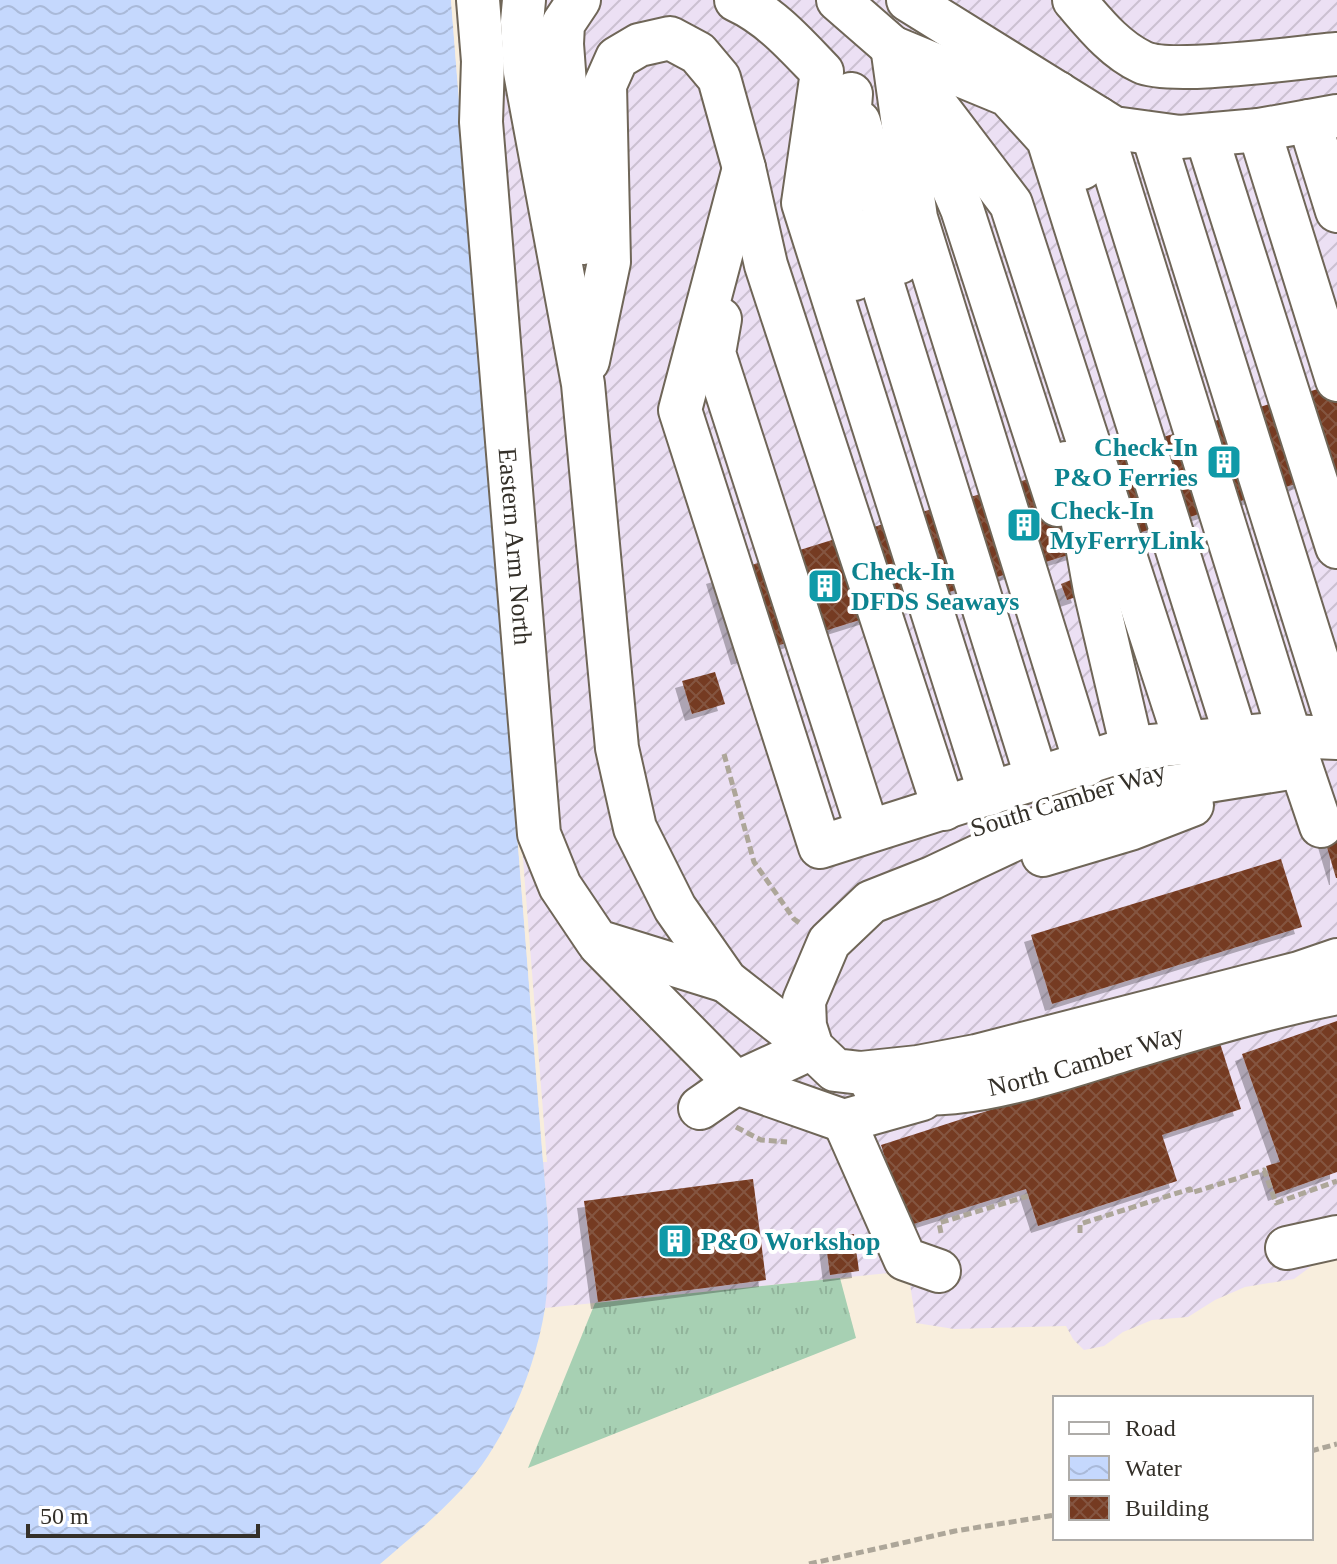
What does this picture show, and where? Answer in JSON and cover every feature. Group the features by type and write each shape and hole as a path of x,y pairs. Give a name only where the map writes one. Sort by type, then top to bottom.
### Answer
{"lane":[{"name":"Eastern Arm North","path":"478,0 483,61 481,122 539,834 560,886 597,941 736,1083"},
{"path":"524,0 525,72 583,384 617,748 635,828 675,908 726,981"},
{"path":"579,0 563,24 562,44 569,137 585,263 583,384"},
{"path":"736,0 768,19 836,83 916,218"},
{"path":"838,0 892,47 1011,204 1321,826"},
{"path":"908,0 1058,93 1238,127 1337,211"},
{"path":"1074,0 1109,39 1143,63 1165,67 1201,66 1337,54"},
{"path":"583,384 609,262 605,85 617,58 639,45 670,38 698,53 719,78 744,168 784,234 998,791"},
{"path":"892,47 987,206 1080,507 1095,590 998,791"},
{"path":"892,47 998,791"},
{"path":"892,47 1008,95 1282,743"},
{"path":"483,61 541,265 583,384"},
{"path":"836,83 803,203 998,791"},
{"path":"836,83 866,232 998,791"},
{"path":"1058,93 1282,743"},
{"path":"1238,127 1282,743"},
{"path":"1238,127 1282,743"},
{"path":"1238,127 1337,294"},
{"path":"1238,127 1337,380"},
{"path":"1238,127 1337,461"},
{"path":"1238,127 1337,547"},
{"path":"1238,127 1337,640"},
{"path":"744,168 731,325 998,791"},
{"path":"744,168 680,410 820,847 998,791 1282,743"},
{"name":"South Camber Way","path":"871,902 932,878 1036,829 1164,788 1282,743"},
{"name":"South Camber Way","path":"824,1059 805,1026 804,1001 829,942 937,839 1157,769 1237,758 1282,743"},
{"path":"597,941 726,981"},
{"name":"North Camber Way","path":"824,1059 861,1073 918,1067 976,1056 1299,973 1337,960"},
{"name":"North Camber Way","path":"726,981 824,1059 885,1090 935,1095 1026,1078 1275,1005 1337,993"},
{"path":"700,1108 736,1083 824,1059"},
{"path":"736,1083 844,1121 935,1095"},
{"path":"844,1121 905,1259 939,1271"},
{"path":"1287,1248 1337,1237"}],"path":[{"path":"724,754 754,862 794,919 829,942"},
{"path":"1080,1233 1080,1224 1190,1189 1191,1193 1264,1170 1276,1203 1337,1181"},
{"path":"1313,1450 1337,1444"},
{"path":"809,1564 955,1531 1053,1515"}],"shaded area":[{"path":"451,0 1337,0 1337,1257 1313,1265 1294,1279 1245,1287 1215,1300 1188,1317 1152,1320 1123,1332 1104,1346 1084,1350 1066,1326 954,1329 916,1323 908,1271 545,1308 548,1222"}],"green space":[{"path":"840,1278 856,1338 528,1468 595,1303"}],"water":[{"path":"0,0 451,0 548,1222 548,1276 545,1308 531,1366 498,1439 478,1471 452,1499 380,1564 0,1564"}],"pier":[{"path":"451,0 455,0 547,1162 543,1162"}],"building":[{"path":"1337,383 1337,471 738,658 713,577"},
{"path":"1073,579 1079,596 1067,600 1061,584"},
{"path":"715,672 725,704 692,714 682,681"},
{"path":"1337,822 1337,878 1336,878 1321,827"},
{"path":"1281,859 1302,927 1052,1004 1031,935"},
{"path":"1337,1021 1337,1172 1275,1194 1266,1166 1280,1162 1242,1054"},
{"path":"1218,1037 1241,1109 1162,1135 1177,1181 1038,1226 1026,1189 907,1226 881,1145"},
{"name":"P&O Workshop","path":"753,1179 766,1280 598,1302 584,1201"},
{"path":"854,1234 859,1271 830,1275 825,1237"}],"place":[{"name":"Check-In P&O Ferries","path":"1224,462"},
{"name":"Check-In MyFerryLink","path":"1024,525"},
{"name":"Check-In DFDS Seaways","path":"825,586"},
{"name":"P&O Workshop","path":"675,1241"}]}
